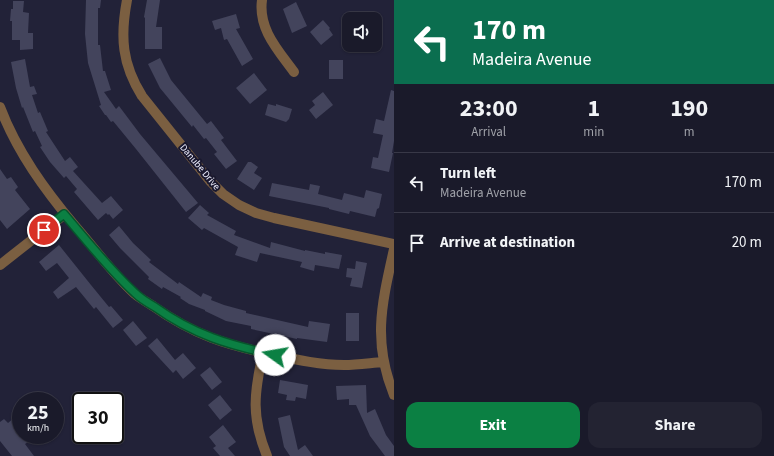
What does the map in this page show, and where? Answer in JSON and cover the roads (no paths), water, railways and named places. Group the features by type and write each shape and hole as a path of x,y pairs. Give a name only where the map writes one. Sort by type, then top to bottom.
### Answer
{"street":[{"name":"Danube Drive","path":"127,0 124,16 123,45 125,58 135,85 142,96 205,175 224,194 239,205 256,213 394,244"},
{"path":"262,0 263,20 270,40 294,72"},
{"path":"0,107 19,150 44,188 64,214 108,266 136,295 170,318 194,331 232,345 321,364 344,365 383,362"},
{"path":"0,265 64,214"},
{"path":"394,249 382,305 380,328 383,362 394,395"},
{"path":"263,352 256,383 255,410 260,436 267,456"}]}
